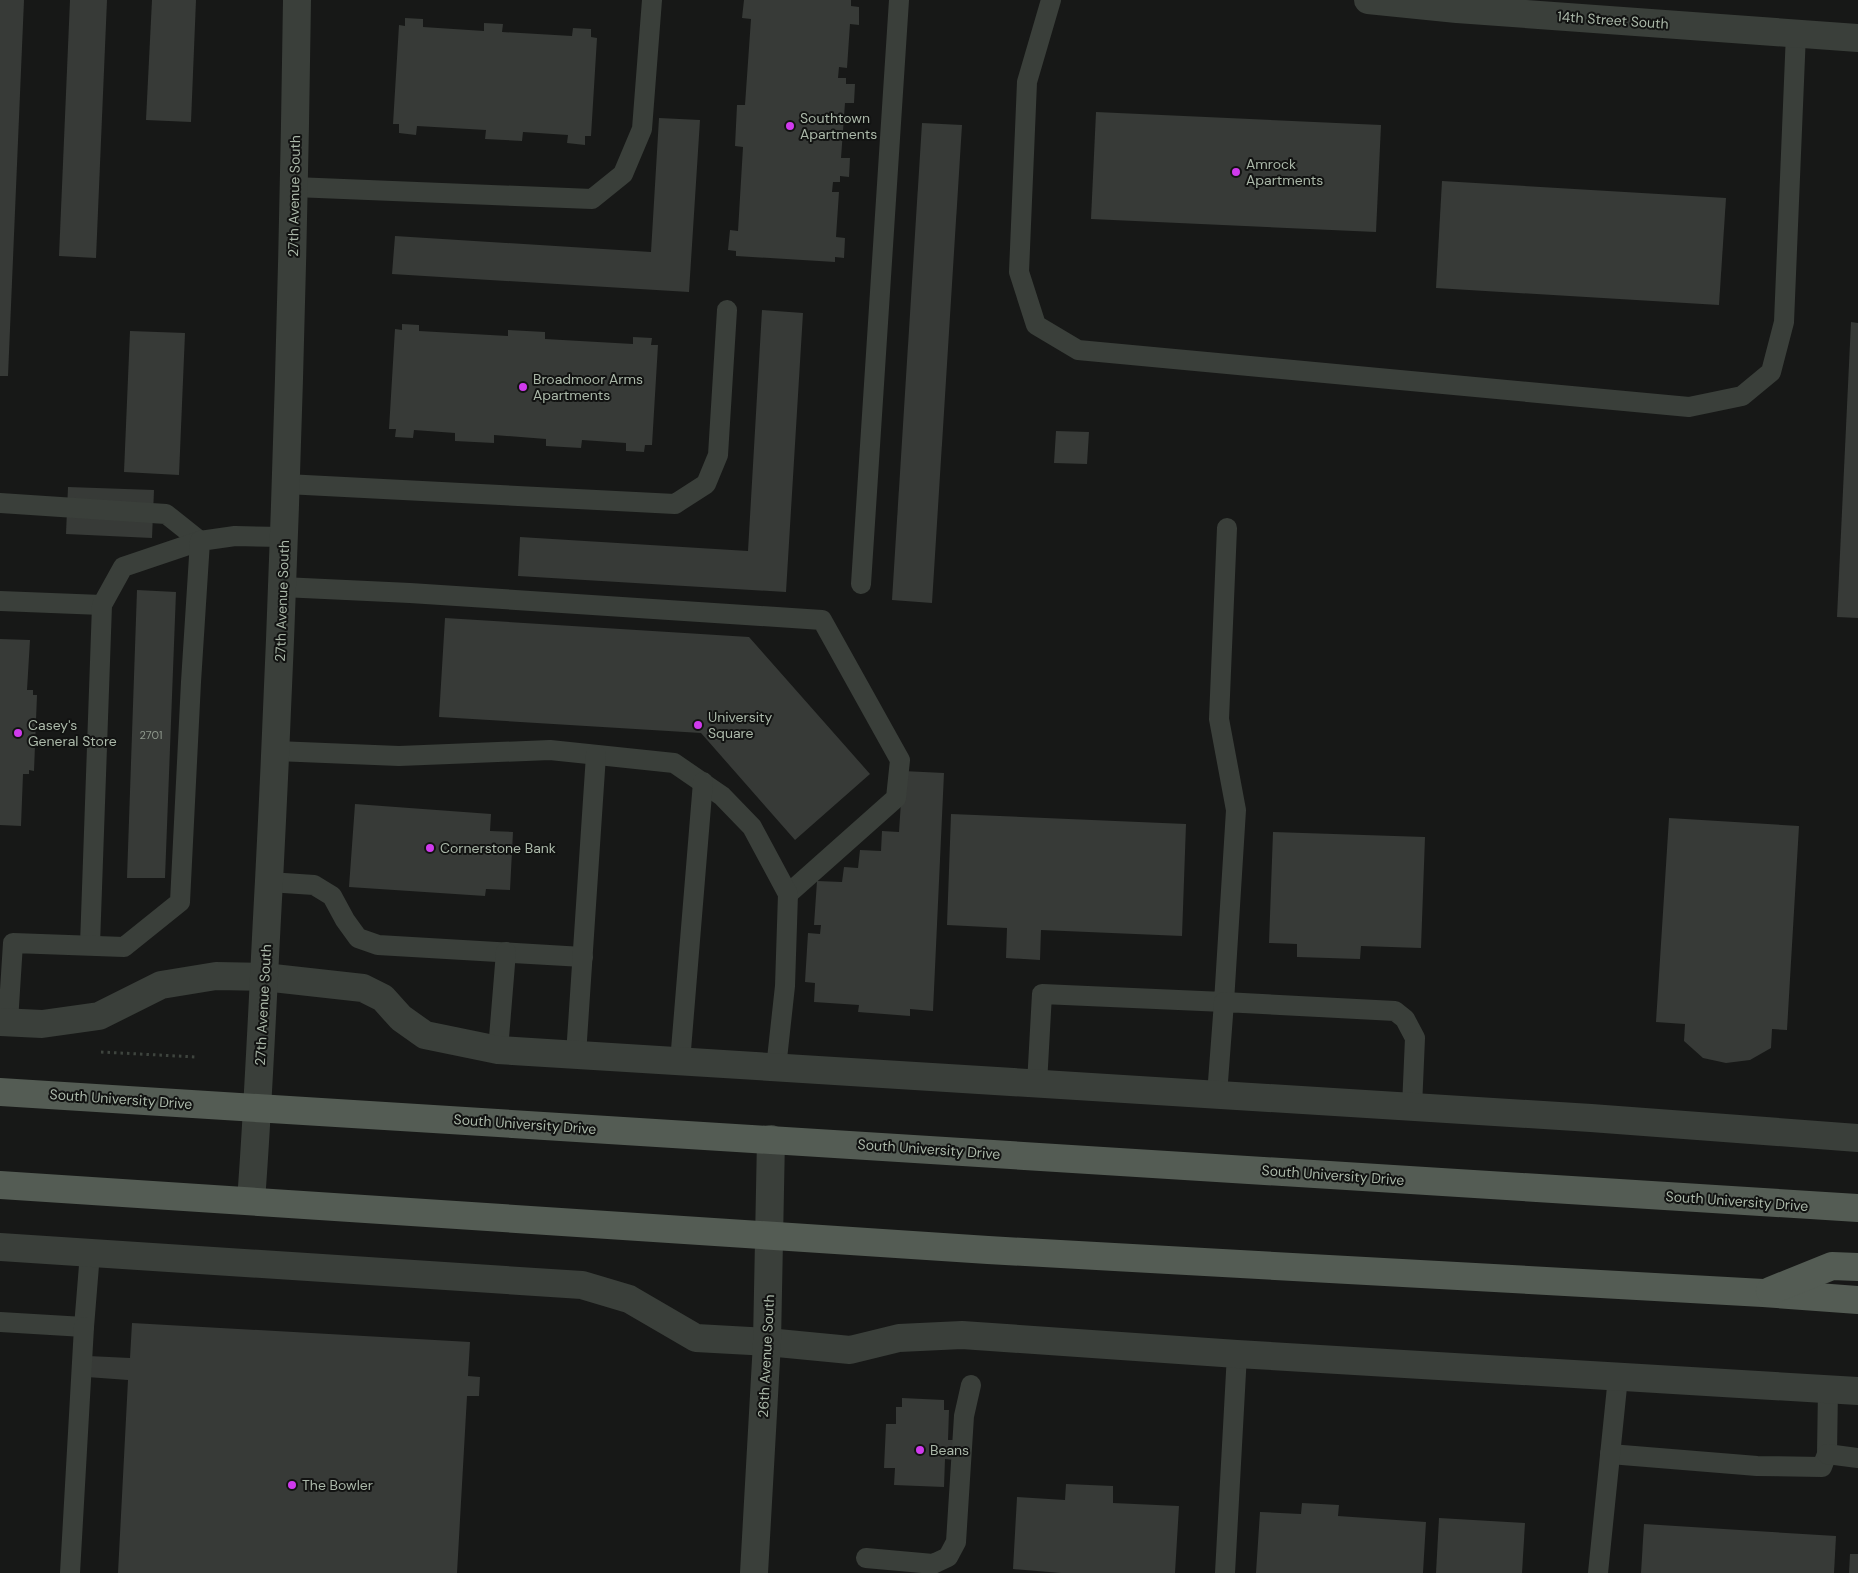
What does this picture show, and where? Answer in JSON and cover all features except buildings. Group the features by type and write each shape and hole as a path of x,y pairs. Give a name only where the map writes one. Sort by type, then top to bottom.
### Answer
{"main road":[{"name":"South University Drive","path":"0,1092 1858,1208"},
{"path":"0,1185 770,1236 1858,1300"},
{"path":"1764,1294 1832,1266 1858,1267"}],"street":[{"name":"27th Avenue South","path":"251,1201 258,1108 276,751 286,484 297,0"},
{"name":"14th Street South","path":"1368,0 1457,9 1858,38"},
{"path":"4,1022 42,1024 99,1016 161,985 216,976 264,977 364,988 383,998 401,1018 426,1035 498,1050 1591,1118 1858,1138"},
{"name":"26th Avenue South","path":"754,1573 767,1342 771,1139"},
{"path":"0,1247 582,1285 630,1299 696,1338 767,1342 850,1350 899,1338 962,1335 1237,1354 1858,1391"}],"lane":[{"path":"294,187 592,199 623,174 642,129 652,0"},
{"path":"861,584 899,0"},
{"path":"1051,0 1027,82 1019,272 1036,325 1078,350 1689,407 1742,396 1771,372 1784,322 1796,33"},
{"path":"286,484 675,504 706,484 718,456 727,310"},
{"path":"0,503 166,514 200,541"},
{"path":"1217,1095 1236,810 1219,719 1227,528"},
{"path":"90,945 102,605 123,567 200,541 235,536 284,537"},
{"path":"4,1022 13,943 124,947 180,902 200,541"},
{"path":"282,587 410,593 822,620 900,760 896,798 788,894"},
{"path":"0,601 102,605"},
{"path":"276,751 399,756 550,750 674,762 722,796 752,827 788,894 785,986 776,1068"},
{"path":"576,1056 596,754"},
{"path":"680,1062 703,782"},
{"path":"269,882 314,885 332,896 345,920 358,938 378,945 583,957"},
{"path":"498,1050 506,952"},
{"path":"1037,1084 1042,994 1395,1011 1405,1019 1415,1038 1412,1107"},
{"path":"70,1573 90,1253"},
{"path":"0,1322 84,1327"},
{"path":"1225,1573 1237,1354"},
{"path":"1598,1573 1618,1376"},
{"path":"866,1558 933,1564 948,1557 956,1542 964,1416 970,1385"},
{"path":"1610,1454 1757,1466 1822,1468 1827,1454 1828,1389"},
{"path":"1827,1454 1858,1458"}],"place":[{"name":"Southtown Apartments","path":"790,126"},
{"name":"Amrock Apartments","path":"1236,172"},
{"name":"Broadmoor Arms Apartments","path":"523,387"},
{"name":"University Square","path":"698,725"},
{"name":"Casey's General Store","path":"18,733"},
{"name":"Cornerstone Bank","path":"430,848"},
{"name":"Beans","path":"920,1450"},
{"name":"The Bowler","path":"292,1485"}]}
